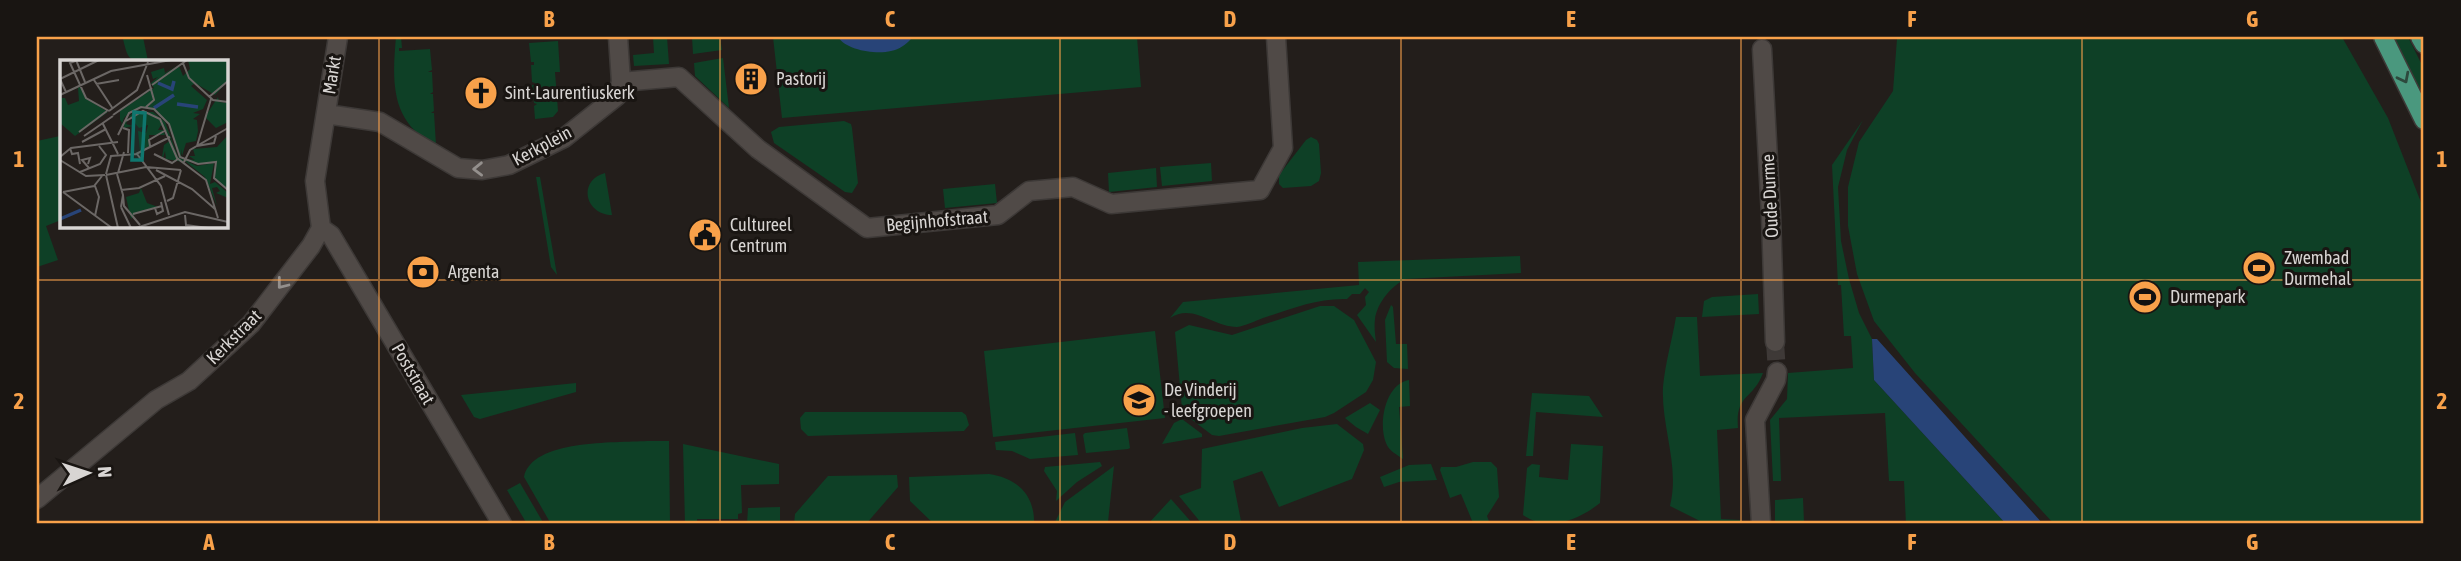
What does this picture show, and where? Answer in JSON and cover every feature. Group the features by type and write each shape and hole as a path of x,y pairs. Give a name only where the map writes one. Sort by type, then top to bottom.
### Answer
{"main road":[{"path":"2383,37 2424,120"},
{"path":"2420,37 2424,44"}],"street":[{"name":"Markt","path":"326,114 338,37"},
{"path":"618,37 621,82"},
{"name":"Begijnhofstraat","path":"621,82 679,77 758,149 867,228 998,215 1029,191 1073,187 1111,204 1260,190 1283,148 1276,37"},
{"name":"Oude Durme","path":"1762,50 1775,342"},
{"name":"Kerkplein","path":"326,114 380,122 458,168 482,170 509,165 564,138 617,96 621,82"},
{"path":"321,228 315,180 326,114"},
{"name":"Kerkstraat","path":"37,499 156,400 190,381 251,324 311,246 321,228"},
{"name":"Poststraat","path":"321,228 331,234 502,524"},
{"path":"1761,524 1755,420 1776,380 1777,372"}],"green space":[{"path":"143,37 148,60 132,59 123,39"},
{"path":"396,37 401,37 402,48 399,48 399,51 430,49 432,70 428,72 432,72 433,92 430,94 433,94 434,111 431,113 434,113 436,145 421,136 402,113 395,85"},
{"path":"653,37 667,37 669,64 634,66 633,55 654,53"},
{"path":"692,37 720,37 722,50 693,54"},
{"path":"773,37 1137,37 1141,87 782,118"},
{"name":"Durmepark","path":"2342,37 2388,118 2424,210 2424,524 2054,524 1915,373 1874,321 1857,274 1848,226 1848,187 1859,142 1893,91 1897,39"},
{"path":"2393,37 2408,37 2424,69 2424,98"},
{"path":"558,41 560,72 555,72 558,111 553,117 535,119 534,106 537,104 534,103 532,85 535,83 532,82 531,65 534,65 534,62 531,62 529,43"},
{"path":"723,58 729,108 695,76 694,63"},
{"path":"1863,120 1847,150 1838,187 1841,241 1859,313 1872,339 1874,380 2006,524 1906,524 1904,481 1889,481 1885,413 1779,418 1781,481 1773,481 1770,420 1787,399 1788,373 1853,368 1851,336 1844,336 1841,285 1838,285 1832,165"},
{"path":"844,121 851,124 852,128 858,183 852,193 845,192 774,143 771,132 779,127"},
{"path":"60,136 60,220 46,226 58,260 37,267 37,141"},
{"path":"1311,137 1319,144 1319,181 1311,186 1283,188 1279,184 1279,175"},
{"path":"1211,163 1212,181 1162,186 1160,167"},
{"path":"1156,168 1157,187 1109,192 1108,173"},
{"path":"605,173 612,215 595,209 588,196 591,182"},
{"path":"536,177 540,177 557,275 551,267"},
{"path":"995,184 997,203 945,208 943,189"},
{"path":"1520,256 1521,273 1406,279 1386,295 1376,313 1376,342 1357,315 1366,305 1365,297 1369,292 1365,288 1360,294 1352,294 1347,299 1304,305 1237,327 1195,314 1178,314 1170,318 1183,302 1359,285 1358,262"},
{"path":"1758,294 1759,314 1702,317 1704,301 1712,297"},
{"path":"1391,305 1396,344 1407,344 1408,369 1394,368 1387,362 1385,320"},
{"path":"1320,306 1334,306 1354,320 1376,362 1373,380 1366,392 1325,417 1219,436 1212,435 1187,416 1182,409 1175,332 1189,325 1232,335"},
{"path":"1676,317 1697,317 1700,376 1763,373 1739,409 1738,428 1717,430 1721,519 1741,520 1742,524 1706,524 1670,506 1673,476 1663,387"},
{"path":"1155,331 1165,418 993,437 984,351"},
{"path":"1409,380 1410,406 1399,407 1403,459 1386,443 1383,416 1394,389"},
{"path":"576,383 576,392 480,419 474,417 461,395"},
{"path":"1532,393 1589,396 1603,417 1536,412 1533,456 1526,456"},
{"path":"1370,403 1380,410 1368,434 1345,418"},
{"path":"805,412 962,412 969,425 964,431 808,436 801,429 800,418"},
{"path":"1182,419 1202,434 1202,437 1162,444 1174,423"},
{"path":"1337,424 1363,444 1364,450 1352,479 1279,507 1262,471 1233,481 1241,521 1232,524 1202,524 1179,496 1201,488 1202,449 1302,428"},
{"path":"1127,428 1130,448 1086,453 1085,433"},
{"path":"1075,433 1078,455 1030,459 1012,451 996,450 995,442"},
{"path":"669,441 670,524 551,524 524,477 530,465 558,449 596,443"},
{"path":"683,444 779,464 779,484 741,485 742,513 738,514 738,519 697,519 697,524 685,524"},
{"path":"1571,444 1603,446 1600,503 1563,522 1543,523 1523,515 1527,468 1532,464 1540,465 1539,477 1568,480"},
{"path":"1100,462 1102,466 1077,482 1056,501 1057,491 1044,471 1045,467"},
{"path":"1473,462 1491,462 1497,468 1499,497 1487,516 1490,524 1471,524 1473,523 1461,494 1450,498 1440,470 1441,467 1456,467"},
{"path":"1431,464 1437,480 1399,482 1384,487 1380,477 1409,465"},
{"path":"1114,466 1108,522 1148,524 1054,524 1065,502"},
{"path":"989,474 1008,479 1028,496 1034,524 934,524 910,501 909,477"},
{"path":"897,475 898,487 866,524 794,524 795,514 828,476"},
{"path":"520,483 544,524 527,524 507,490"},
{"path":"1803,498 1804,522 1813,524 1775,524 1775,500"},
{"path":"1171,499 1193,524 1148,524"},
{"path":"780,507 780,524 747,524 748,508"}],"water":[{"path":"838,37 911,39 897,49 878,52 854,48"},
{"path":"1872,339 1877,339 2043,524 2006,524 1874,380"}],"tunnel":[{"path":"1775,342 1777,372"}],"place":[{"name":"Pastorij","path":"751,79"},
{"name":"Sint-Laurentiuskerk","path":"481,93"},
{"name":"Cultureel Centrum","path":"705,235"},
{"name":"Zwembad Durmehal","path":"2259,268"},
{"name":"Argenta","path":"423,272"},
{"name":"Durmepark","path":"2145,297"},
{"name":"De Vinderij - leefgroepen","path":"1139,400"}]}
